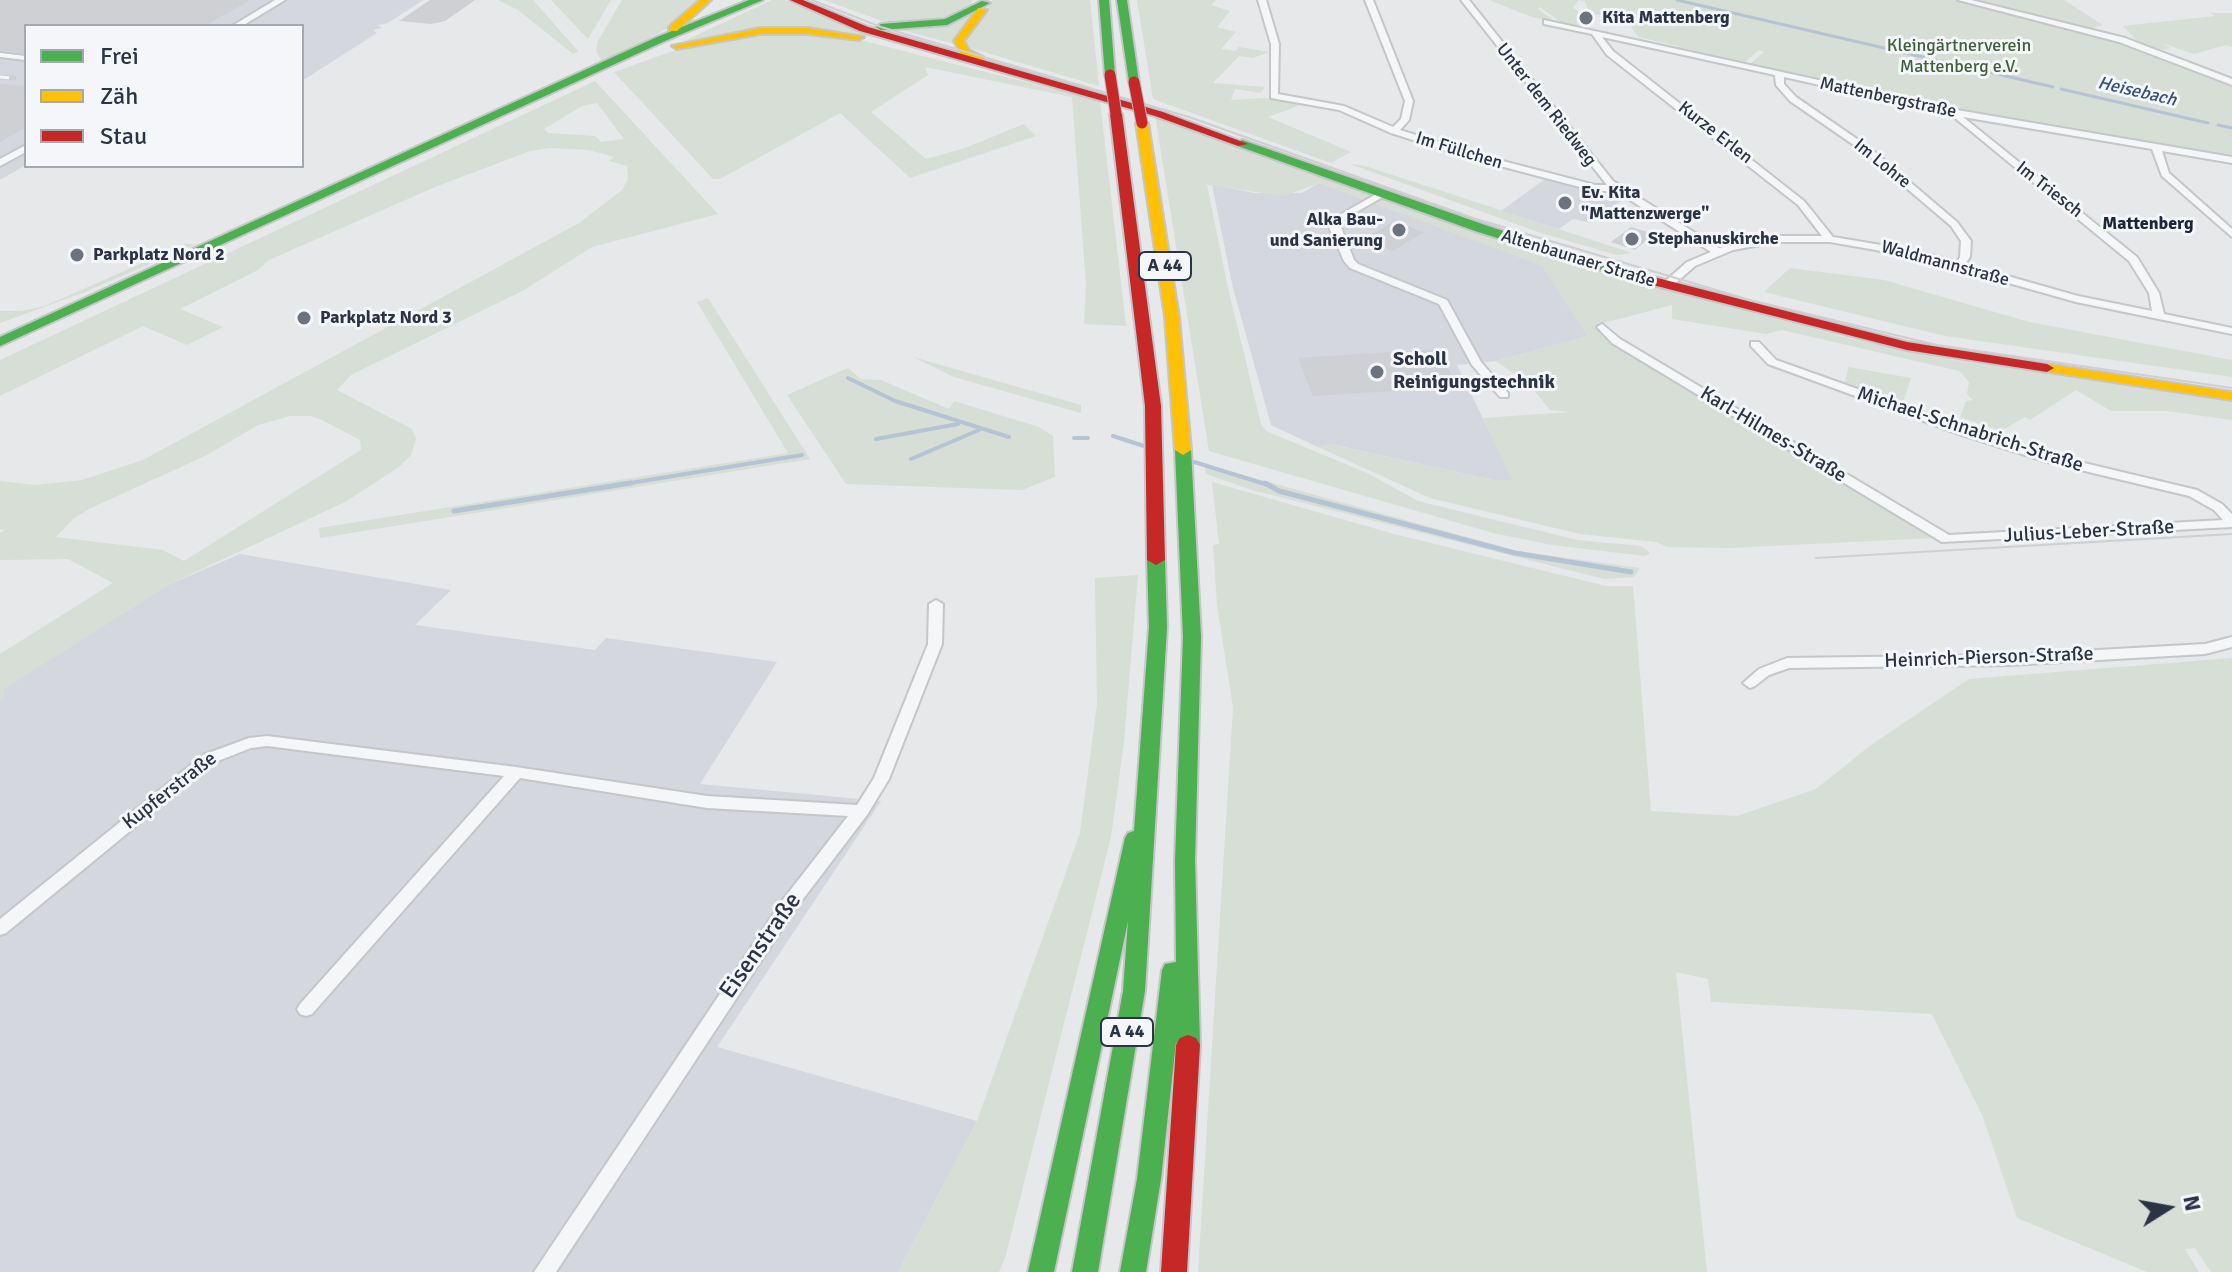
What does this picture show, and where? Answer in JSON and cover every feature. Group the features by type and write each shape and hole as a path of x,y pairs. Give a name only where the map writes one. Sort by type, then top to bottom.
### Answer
{"main road":[{"path":"658,45 706,0"},
{"path":"0,351 618,62 758,0"},
{"path":"795,0 853,25 941,53"},
{"name":"A 44","path":"1085,1272 1134,991 1150,789 1158,627 1153,406 1110,75 1104,0"},
{"name":"A 44","path":"1122,0 1162,238 1187,498 1192,637 1185,860 1149,1179 1133,1272"},
{"path":"853,25 931,26 957,19 985,1"},
{"path":"985,1 959,44 970,55 990,65"},
{"path":"658,45 735,33 795,30 843,34 941,53"},
{"name":"Altenbaunaer Straße","path":"941,53 1159,114 1532,246 1666,286 1907,346 2232,396"},
{"path":"0,342 573,84"},
{"path":"1041,1272 1129,856 1150,789"},
{"path":"1174,1272 1188,1070 1185,860"},
{"path":"1022,1272 1061,1181"}],"street":[{"path":"239,24 281,0"},
{"path":"1262,0 1275,44 1274,96 1341,108 1394,131"},
{"name":"Im Füllchen","path":"1369,0 1409,101 1405,120 1394,131 1469,155 1580,184 1616,188"},
{"name":"Unter dem Riedweg","path":"1465,0 1594,166 1616,188 1717,251"},
{"path":"1962,0 2122,40 2232,82"},
{"name":"Mattenbergstraße","path":"1547,22 1951,112 2232,160"},
{"name":"Kurze Erlen","path":"1595,33 1610,53 1801,203 1830,239"},
{"path":"0,55 24,58"},
{"name":"Im Lohre","path":"1779,73 1780,85 1793,99 1867,150 1954,224 1966,241 1965,257 1959,266"},
{"name":"Im Triesch","path":"1951,112 2133,259 2152,289 2159,317"},
{"path":"2156,147 2165,174 2232,234"},
{"path":"0,163 24,149"},
{"path":"1383,194 1334,221 1349,261 1354,266 1436,296 1476,363 1504,395"},
{"name":"Waldmannstraße","path":"1666,286 1691,264 1717,251 1777,239 1830,239 1885,246 2076,299 2232,331"},
{"name":"Karl-Hilmes-Straße","path":"1602,327 1616,341 1947,539"},
{"name":"Michael-Schnabrich-Straße","path":"1755,344 1772,362 1963,431 2051,459 2193,493 2218,507 2232,523"},
{"name":"Julius-Leber-Straße","path":"1947,539 2232,523"},
{"name":"Eisenstraße","path":"544,1272 788,906 861,811 881,779 935,644 936,604"},
{"name":"Heinrich-Pierson-Straße","path":"1750,683 1764,672 1787,663 2009,660 2205,649 2232,642"},
{"name":"Kupferstraße","path":"0,928 191,772 227,749 267,741 516,772 707,802 861,811"},
{"path":"306,1009 516,772"}],"shaded area":[{"path":"0,0 423,0 388,23 378,25 382,28 373,30 377,33 304,80 304,24 24,24 24,166 0,180"},
{"name":"Ev. Kita \"Mattenzwerge\"","path":"1545,179 1622,200 1591,223 1573,219 1559,229 1501,211"},
{"path":"1319,183 1542,265 1588,336 1496,361 1457,365 1513,480 1493,480 1330,444 1318,447 1271,425 1233,288 1212,185 1255,193 1302,193"},
{"path":"240,554 451,590 415,625 595,650 606,638 777,662 700,784 881,801 717,1047 977,1121 898,1272 0,1272 0,700 4,698 3,689 168,585"}],"green space":[{"path":"498,0 533,0 578,51 573,54 518,10"},
{"path":"551,0 611,0 588,39"},
{"path":"622,0 700,0 677,23 603,63 596,51 598,41"},
{"path":"772,0 784,0 884,39 841,31 789,28 732,32 682,42"},
{"path":"824,0 973,0 967,9 935,23 896,26"},
{"path":"993,0 1090,0 1099,86 967,47 963,40"},
{"path":"1137,0 1216,0 1211,5 1230,11 1217,27 1236,32 1221,49 1235,51 1239,47 1269,52 1253,58 1239,56 1213,83 1265,87 1261,93 1235,89 1231,100 1264,98 1303,104 1268,117 1351,152 1331,163 1153,99"},
{"path":"1489,0 1578,0 1573,8 1578,11 1584,28 1562,23 1540,7 1538,9 1556,22 1532,17"},
{"name":"Kleingärtnerverein Mattenberg e.V.","path":"1578,0 2064,0 2103,25 2080,32 2124,43 2232,85 2232,157 1950,109 1750,64 1764,52 1759,50 1744,63 1676,48 1678,46 1638,37 1631,26 1602,15 1589,14 1585,1"},
{"path":"976,11 954,44 902,30 943,26"},
{"path":"2210,13 2232,13 2232,47 2226,45 2194,54 2161,43 2171,48 2163,50 2138,42 2123,26 2215,16"},
{"path":"788,33 864,41 1100,101 1126,326 1084,324 1086,285 1072,97 925,67 928,75 871,112 926,159 965,148 1024,124 1036,136 910,178 840,113 720,179 713,179 614,72 687,46"},
{"path":"595,81 718,214 592,247 524,290 351,375 337,390 412,429 416,439 411,455 399,467 345,502 168,585 4,689 4,698 0,700 0,654 113,583 68,559 0,560 0,533 5,530 0,529 0,481 35,485 82,480 143,460 579,223 622,190 628,179 627,166 609,161 614,157 589,150 550,148 530,151 435,187 269,260 258,270 180,309 223,327 187,345 143,326 0,396 0,360","holes":["597,103 624,139 601,142 595,136 548,133 544,129 582,106","290,416 311,416 324,421 360,440 361,450 184,561 163,550 56,537 73,519 91,508 205,456 258,425"]},
{"path":"1155,115 1509,242 1675,292 1852,339 1940,358 2232,401 2232,420 2167,411 2111,411 2076,390 2030,420 2025,417 2001,431 1960,417 1966,401 1973,400 1967,394 1969,382 1959,371 1782,330 1766,334 1672,319 1672,305 1596,325 1612,343 1934,538 1729,548 1667,547 1656,542 1580,534 1430,498 1318,447 1329,444 1493,480 1512,480 1483,418 1570,412 1550,410 1529,384 1496,361 1588,336 1542,266 1319,183 1284,196 1207,185 1228,288 1261,424 1266,431 1367,473 1418,501 1577,540 1641,546 1650,553 1645,556 1552,545 1493,533 1209,451"},
{"path":"1350,164 1365,166 1632,253 1617,255 1541,233"},
{"path":"185,244 196,244 85,292 0,323 0,311 45,306"},
{"path":"1790,268 1884,280 2029,322 2232,360 2232,377 1945,336 1764,292"},
{"path":"708,298 810,459 320,538 319,528 788,453 697,302"},
{"path":"913,357 1081,405 1081,413 954,377"},
{"path":"1849,367 1911,378 1902,405 1844,384"},
{"path":"848,368 861,379 881,380 949,409 954,401 1039,427 1053,436 1055,477 1022,490 846,484 787,395"},
{"path":"1204,464 1517,551 1640,568 1634,577 1604,579 1252,490 1206,474"},
{"path":"1212,482 1394,534 1606,586 1633,586 1651,811 1737,816 1816,789 1871,745 1969,679 2232,658 2232,1272 2211,1272 2195,1248 2185,1249 2199,1272 2147,1272 2017,1218 1983,1117 1932,1014 1711,1002 1708,979 1676,972 1707,1272 1198,1272 1233,707 1217,605 1213,545 1219,544"},
{"path":"1138,575 1124,742 1111,837 1005,1258 999,1272 898,1272 977,1121 1080,833 1097,704 1095,578"}],"building":[{"path":"0,0 250,0 208,24 24,24 24,53 0,50"},
{"path":"430,0 475,0 445,21 431,24 399,21"},
{"path":"0,84 24,86 24,128 0,142"},
{"name":"Alka Bau- und Sanierung","path":"1395,221 1424,232 1393,251 1363,239"},
{"name":"Stephanuskirche","path":"1631,227 1654,234 1635,250 1611,242"},
{"name":"Scholl Reinigungstechnik","path":"1438,349 1458,387 1313,396 1298,358"}],"waterway":[{"name":"Heisebach","path":"1677,0 1936,60"},
{"name":"Heisebach","path":"1941,61 2053,87"},
{"name":"Heisebach","path":"2061,89 2208,123"},
{"name":"Heisebach","path":"2218,125 2232,128"},
{"path":"848,378 895,401 1009,437"},
{"path":"876,439 958,424"},
{"path":"911,459 979,430"},
{"path":"1113,436 1147,447"},
{"path":"1074,438 1088,438"},
{"path":"618,485 802,455"},
{"path":"1191,461 1268,485"},
{"path":"454,511 631,483"},
{"path":"1265,483 1279,491 1515,553 1631,572"}],"tram line":[{"path":"812,0 881,27 1189,117 1476,219 1750,300 1937,345 2232,388"},
{"path":"1816,558 2232,534"}],"railway":[{"path":"0,77 14,78"}],"traffic: fast":[{"path":"0,342 661,39 758,0"},
{"path":"1104,0 1110,75"},
{"path":"1122,0 1134,82"},
{"path":"881,27 947,22 985,3"},
{"path":"1242,144 1483,229 1642,278"},
{"path":"1183,450 1192,637 1185,860 1188,1045"},
{"path":"1085,1272 1134,991 1158,627 1156,560"},
{"path":"1041,1272 1135,838"},
{"path":"1133,1272 1149,1179 1173,970"}],"traffic: slow":[{"path":"673,29 706,0"},
{"path":"979,59 965,52 959,41 982,10"},
{"path":"677,46 761,31 808,31 859,37"},
{"path":"1142,123 1172,317 1183,450"},
{"path":"2047,368 2232,396"}],"traffic: jam":[{"path":"795,0 864,29 1159,114 1242,144"},
{"path":"1110,75 1116,114"},
{"path":"1134,82 1142,123"},
{"path":"1116,114 1153,406 1156,560"},
{"path":"1642,278 1907,346 2047,368"},
{"path":"1174,1272 1188,1045"}],"place":[{"name":"Kita Mattenberg","path":"1586,18"},
{"name":"Ev. Kita \"Mattenzwerge\"","path":"1565,203"},
{"name":"Alka Bau- und Sanierung","path":"1399,230"},
{"name":"Stephanuskirche","path":"1632,239"},
{"name":"Parkplatz Nord 2","path":"77,255"},
{"name":"Parkplatz Nord 3","path":"304,318"},
{"name":"Scholl Reinigungstechnik","path":"1377,372"}],"district":[{"name":"Mattenberg","path":"2148,224"}]}
